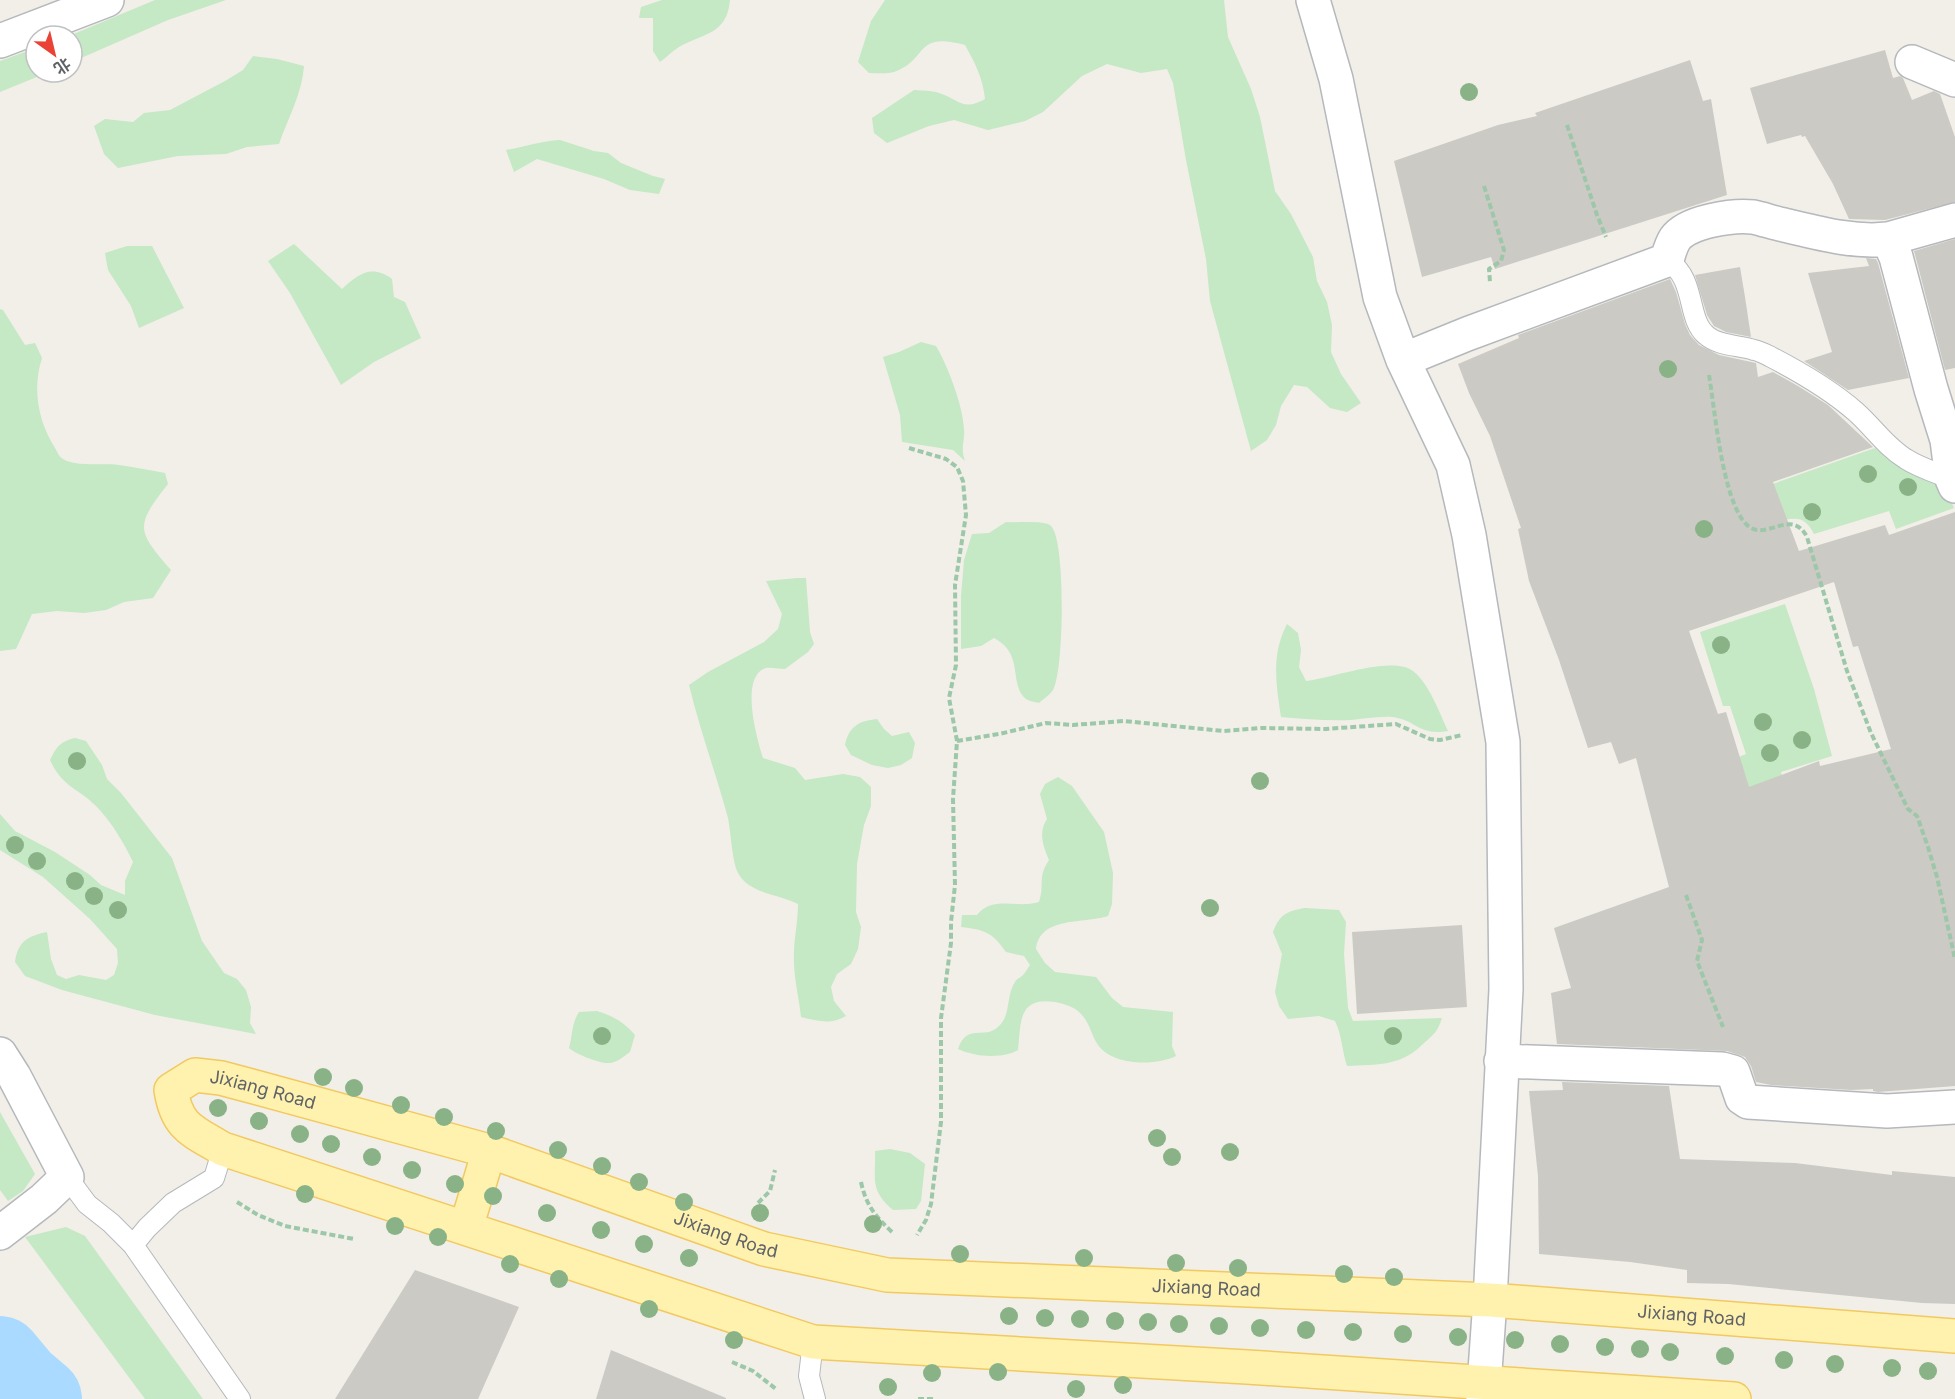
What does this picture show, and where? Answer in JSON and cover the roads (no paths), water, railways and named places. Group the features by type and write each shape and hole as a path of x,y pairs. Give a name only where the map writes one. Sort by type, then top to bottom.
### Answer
{"main road":[{"name":"Jixiang Road","path":"1734,1399 1484,1391 813,1342 224,1149 184,1125 174,1104 171,1090 195,1075 231,1081 489,1151 764,1249 887,1275 1490,1300 1955,1336"},
{"path":"466,1228 489,1151"}],"street":[{"path":"0,41 107,0"},
{"path":"1312,0 1336,80 1380,297 1403,360 1453,465 1469,535 1503,742 1506,989 1484,1391"},
{"path":"1912,62 1955,80"},
{"path":"1403,360 1667,260 1676,238 1684,230 1698,225 1735,217 1755,218 1861,240 1888,239 1955,220"},
{"path":"1888,239 1896,257 1947,440 1954,483"},
{"path":"0,1054 67,1177 44,1199 3,1231"},
{"path":"1501,1061 1703,1068 1733,1072 1742,1098 1748,1102 1887,1111 1955,1107"}],"lane":[{"path":"1667,260 1676,266 1683,276 1697,323 1706,335 1718,342 1754,350 1819,385 1854,410 1896,452 1954,483"},
{"path":"133,1245 173,1203 214,1178 224,1149"},
{"path":"67,1177 87,1204 133,1245 240,1399"},
{"path":"813,1342 809,1376 815,1399"}],"waterway":[{"path":"0,1358 20,1382 40,1399"}]}
